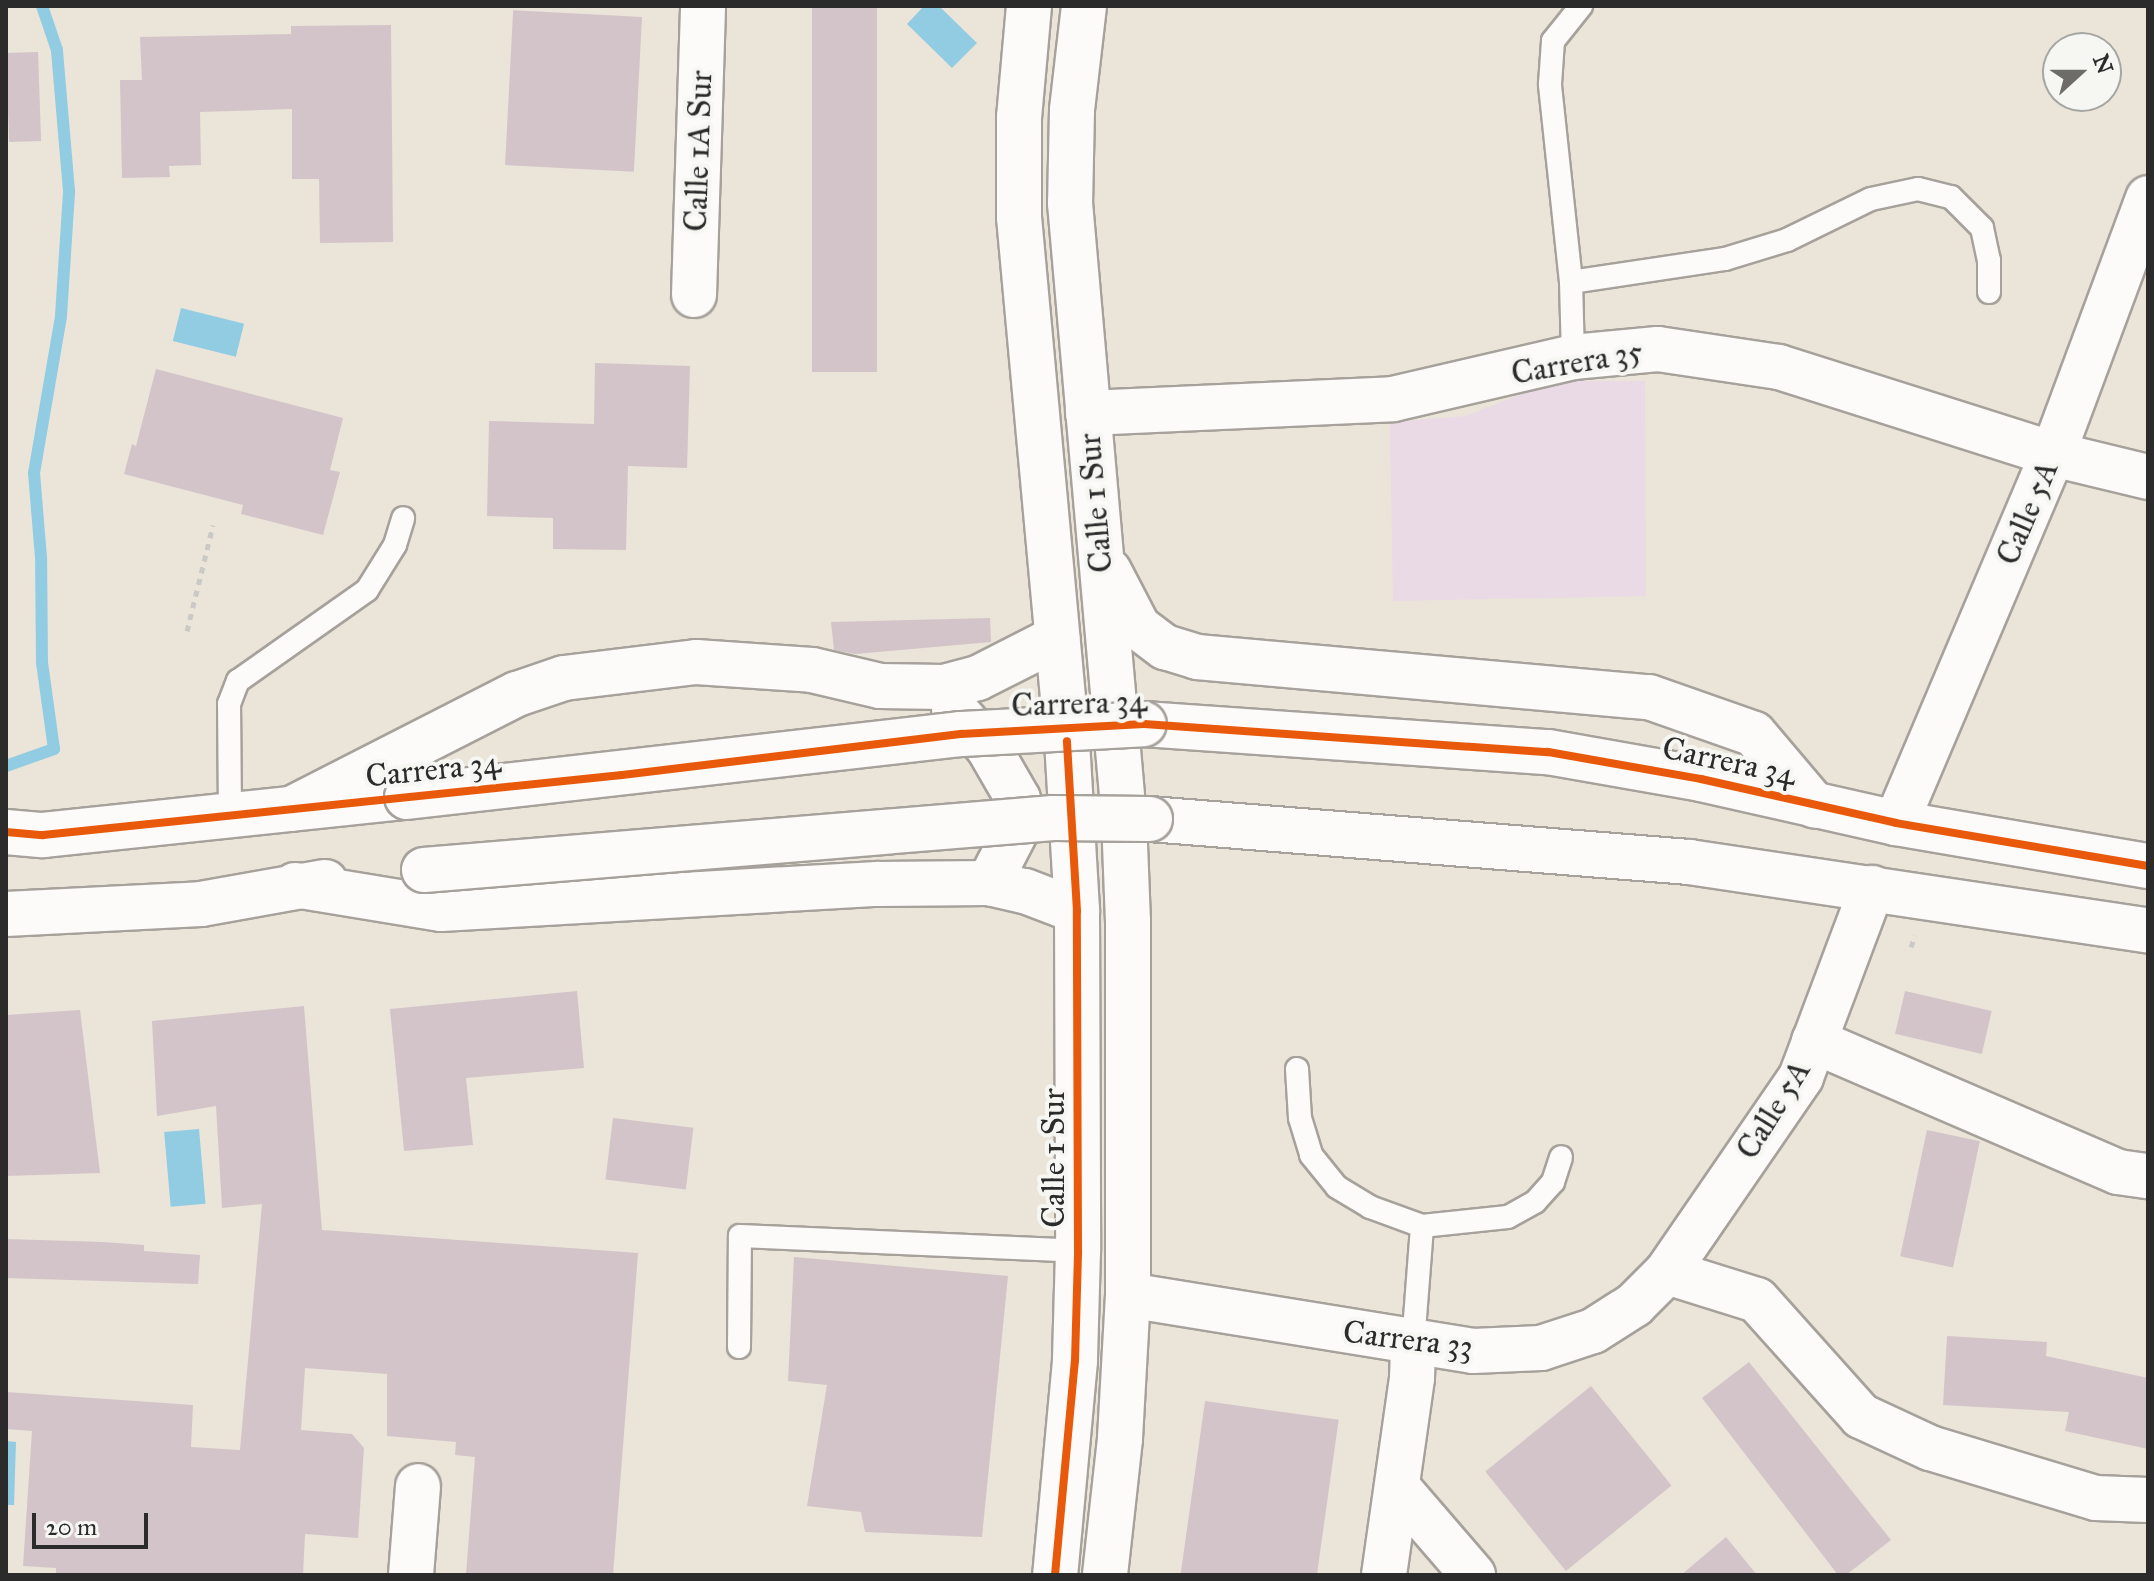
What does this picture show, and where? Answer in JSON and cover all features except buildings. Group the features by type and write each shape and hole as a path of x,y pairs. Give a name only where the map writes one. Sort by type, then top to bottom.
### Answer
{"street":[{"name":"Calle 1A Sur","path":"694,295 703,6"},
{"name":"Calle 1 Sur","path":"1029,6 1019,117 1019,217 1067,741 1077,911 1078,1251 1075,1361 1055,1575"},
{"name":"Calle 1 Sur","path":"1084,6 1072,110 1070,203 1102,555 1127,892 1128,1295 1120,1439 1105,1575"},
{"name":"Calle 5A","path":"1896,823 2053,454 2148,198"},
{"name":"Carrera 35","path":"1088,413 1393,399 1573,357 1658,349 1779,367 2053,454 2148,477"},
{"path":"1102,555 1138,627 1165,647 1197,657 1649,697 1754,734 1815,806"},
{"path":"291,809 517,694 564,678 696,662 812,670 880,686 932,687 978,678 1057,638"},
{"path":"932,687 988,747 1018,799 1016,831 989,883"},
{"name":"Carrera 34","path":"6,832 43,835 961,734 1144,724 1548,752 1701,779 1896,823 2148,866"},
{"path":"6,914 201,904 295,885 424,870 1053,818 1150,819 1689,862 2148,931"},
{"path":"295,885 441,909 877,884 989,883 1025,891 1077,911"},
{"name":"Calle 5A","path":"1667,1272 1801,1077 1872,888"},
{"path":"1814,1041 2118,1172 2148,1176"},
{"path":"1667,1272 1757,1300 1861,1416 1930,1448 2096,1498 2148,1500"},
{"name":"Carrera 33","path":"1128,1295 1413,1344 1473,1351 1541,1348 1593,1331 1634,1305 1667,1272"},
{"path":"1384,1575 1398,1488 1413,1344"},
{"path":"411,1575 418,1486"},
{"path":"1398,1488 1473,1575"}],"lane":[{"path":"1573,357 1571,282 1550,84 1553,41 1581,6"},
{"path":"1571,282 1725,259 1787,240 1871,199 1918,189 1951,197 1982,228 1989,260 1989,292"},
{"path":"230,815 229,704 238,681 367,590 395,545 403,518"},
{"path":"1297,1069 1300,1118 1311,1155 1337,1187 1370,1207 1422,1226 1508,1217 1535,1202 1553,1182 1561,1157"},
{"path":"1413,1344 1422,1226"},
{"path":"739,1347 740,1236 1078,1251"}],"path":[{"path":"187,631 213,525"}],"shaded area":[{"path":"1555,381 1645,381 1646,596 1393,601 1390,422 1466,416"}],"water":[{"path":"924,6 939,6 977,43 952,68 907,24"},
{"path":"181,308 244,324 236,357 173,341"},
{"path":"199,1129 206,1204 171,1207 164,1132"},
{"path":"6,1441 16,1442 14,1505 6,1505"}],"waterway":[{"path":"6,766 54,749 42,663 41,558 34,473 61,316 69,191 57,50 42,6"}],"cycle path":[{"path":"6,832 43,835 622,775 961,734 1144,724 1548,752 1701,779 1896,823 2148,866"},
{"path":"1055,1575 1075,1361 1078,1251 1077,911 1067,741"}]}
